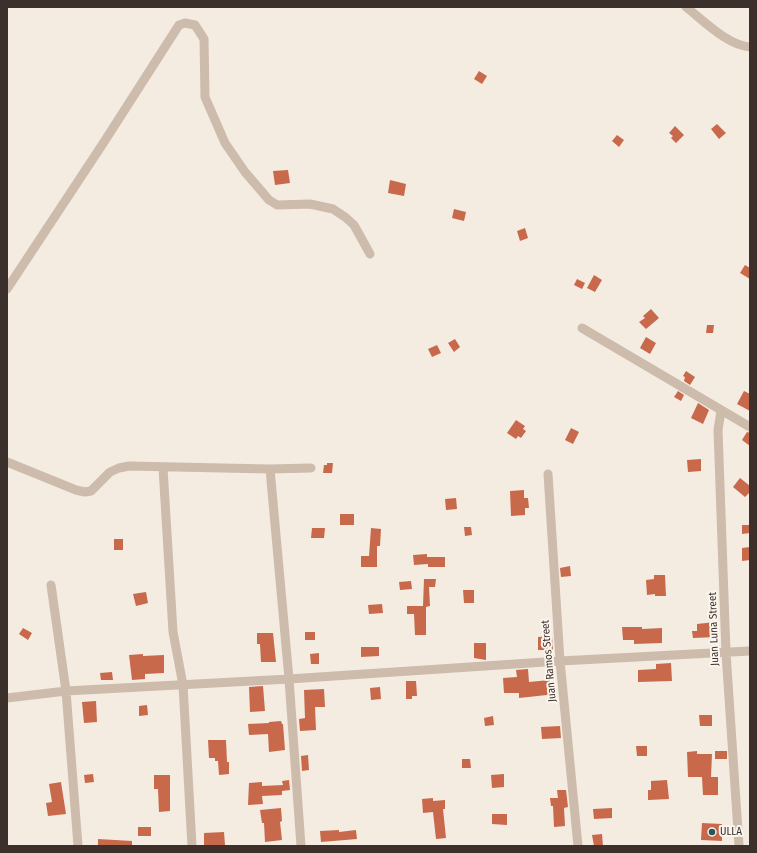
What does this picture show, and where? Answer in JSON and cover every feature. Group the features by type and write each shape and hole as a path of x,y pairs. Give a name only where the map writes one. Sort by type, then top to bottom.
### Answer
{"street":[{"path":"686,7 725,37 737,44 750,47"},
{"path":"7,289 179,25 185,23 195,25 204,39 205,97 225,143 245,172 269,200 277,205 310,204 333,209 354,225 370,254"},
{"path":"582,328 750,428"},
{"name":"Juan Luna Street","path":"721,411 718,430 726,653 739,846"},
{"path":"7,462 76,490 85,492 91,491 110,472 119,468 130,466 163,468 310,468"},
{"path":"163,468 173,632 183,685 192,846"},
{"path":"270,469 289,679 301,846"},
{"name":"Juan Ramos Street","path":"548,474 560,661 578,846"},
{"path":"51,585 66,691 78,846"},
{"path":"7,698 66,691 750,651"}],"building":[{"path":"479,71 487,76 482,84 474,79"},
{"path":"717,124 726,133 719,139 711,129"},
{"path":"675,126 684,135 676,143 671,138 673,136 669,133"},
{"path":"617,135 624,140 619,147 612,141"},
{"path":"288,170 290,183 275,185 273,171"},
{"path":"390,180 406,184 404,196 388,193"},
{"path":"454,209 466,212 464,221 452,218"},
{"path":"525,228 528,238 520,241 517,231"},
{"path":"745,265 750,268 750,279 740,273"},
{"path":"594,275 602,280 595,292 587,288"},
{"path":"577,279 585,283 582,289 574,285"},
{"path":"651,309 659,318 646,329 639,322 645,318 643,316"},
{"path":"707,325 714,325 713,333 706,333"},
{"path":"646,337 656,343 650,354 640,348"},
{"path":"455,339 460,347 454,352 448,343"},
{"path":"437,345 441,353 432,357 428,349"},
{"path":"686,371 695,377 690,385 684,381 685,377 683,376"},
{"path":"678,391 684,395 681,401 674,397"},
{"path":"744,391 750,394 750,411 737,404"},
{"path":"698,403 709,410 703,424 691,418"},
{"path":"516,420 525,426 523,429 526,431 521,438 518,436 516,439 507,433"},
{"path":"571,428 579,432 573,444 565,440"},
{"path":"747,432 750,433 750,446 742,440"},
{"path":"701,459 701,471 688,472 687,460"},
{"path":"327,463 333,463 332,473 323,473 324,465 327,465"},
{"path":"740,478 750,486 750,492 745,497 733,487"},
{"path":"524,490 524,498 528,498 529,508 525,508 525,515 511,516 510,491"},
{"path":"456,498 457,509 446,510 445,499"},
{"path":"340,514 354,514 354,525 340,525"},
{"path":"742,525 750,525 750,533 742,534"},
{"path":"464,527 471,527 472,535 465,536"},
{"path":"312,528 325,528 324,538 311,538"},
{"path":"371,528 381,529 380,546 377,546 377,567 361,567 361,556 369,556"},
{"path":"114,539 123,539 123,550 114,550"},
{"path":"750,547 750,560 742,561 742,548"},
{"path":"427,554 427,557 445,557 445,567 428,567 428,564 414,565 413,555"},
{"path":"570,566 571,576 561,577 560,568"},
{"path":"654,575 665,575 666,596 655,596 655,594 647,595 646,580 654,579"},
{"path":"424,579 436,579 435,587 429,587 430,606 426,607 426,635 415,635 414,614 407,614 407,606 423,606"},
{"path":"411,581 412,589 400,590 399,582"},
{"path":"463,590 474,590 474,603 464,603"},
{"path":"146,592 148,603 136,606 133,594"},
{"path":"382,604 383,613 369,614 368,605"},
{"path":"715,622 716,637 693,638 692,631 697,631 697,624"},
{"path":"622,627 642,627 642,629 662,628 662,643 634,644 634,640 623,640"},
{"path":"23,628 32,633 28,640 19,634"},
{"path":"305,632 315,632 315,640 305,640"},
{"path":"257,633 273,633 276,662 261,662 260,644 257,644"},
{"path":"552,636 553,650 538,650 538,637"},
{"path":"474,643 486,643 486,660 474,658"},
{"path":"361,647 379,647 379,656 361,657"},
{"path":"319,653 319,664 311,664 310,654"},
{"path":"143,654 143,656 164,655 164,673 145,674 145,679 132,680 129,655"},
{"path":"671,663 672,681 638,682 638,670 656,669 656,664"},
{"path":"528,669 529,682 550,680 550,685 556,684 556,694 519,698 519,693 504,693 503,678 517,677 516,670"},
{"path":"112,672 113,680 101,680 100,673"},
{"path":"406,681 416,681 417,696 412,696 412,699 406,699"},
{"path":"263,686 265,711 250,712 249,687"},
{"path":"380,687 381,699 371,700 370,688"},
{"path":"324,689 325,707 315,707 316,730 300,731 299,719 305,718 304,690"},
{"path":"96,701 97,722 84,723 82,702"},
{"path":"147,705 148,715 139,716 139,706"},
{"path":"699,715 712,715 712,726 700,726"},
{"path":"493,716 494,725 485,726 484,718"},
{"path":"281,721 283,724 285,750 269,752 268,734 249,735 248,724"},
{"path":"560,726 561,738 542,739 541,727"},
{"path":"208,740 226,740 229,774 219,775 218,761 215,761 215,758 209,758"},
{"path":"636,746 647,746 647,756 637,756"},
{"path":"697,751 697,754 712,754 711,777 718,777 718,795 703,795 702,777 688,777 687,752"},
{"path":"715,751 727,751 727,759 715,759"},
{"path":"308,755 309,770 302,771 301,756"},
{"path":"462,759 470,759 471,768 462,768"},
{"path":"93,774 94,782 85,783 84,775"},
{"path":"504,774 504,787 492,788 491,775"},
{"path":"154,775 170,775 170,811 159,812 158,789 154,789"},
{"path":"289,780 290,790 282,791 282,795 262,796 263,804 248,805 249,783 262,782 262,786 283,785 282,781"},
{"path":"667,780 669,799 648,800 648,790 651,790 651,781"},
{"path":"61,782 66,814 48,816 46,803 52,802 49,784"},
{"path":"557,790 566,790 568,807 564,808 565,826 554,827 553,806 551,806 550,798 558,798"},
{"path":"433,798 433,801 445,800 445,809 443,809 446,838 436,839 433,812 423,813 422,799"},
{"path":"281,808 282,821 280,822 282,840 265,842 264,823 262,823 260,810"},
{"path":"612,808 612,818 594,819 593,809"},
{"path":"492,814 507,814 507,825 492,824"},
{"name":"ULLA","path":"702,823 722,824 722,841 701,840"},
{"path":"138,827 151,827 151,836 138,836"},
{"path":"339,830 339,832 356,830 357,839 321,842 320,831"},
{"path":"224,832 225,845 204,846 204,833"},
{"path":"602,834 603,846 594,846 592,835"},
{"path":"98,839 132,841 132,846 98,846"}],"place":[{"name":"ULLA","path":"712,832"}]}
